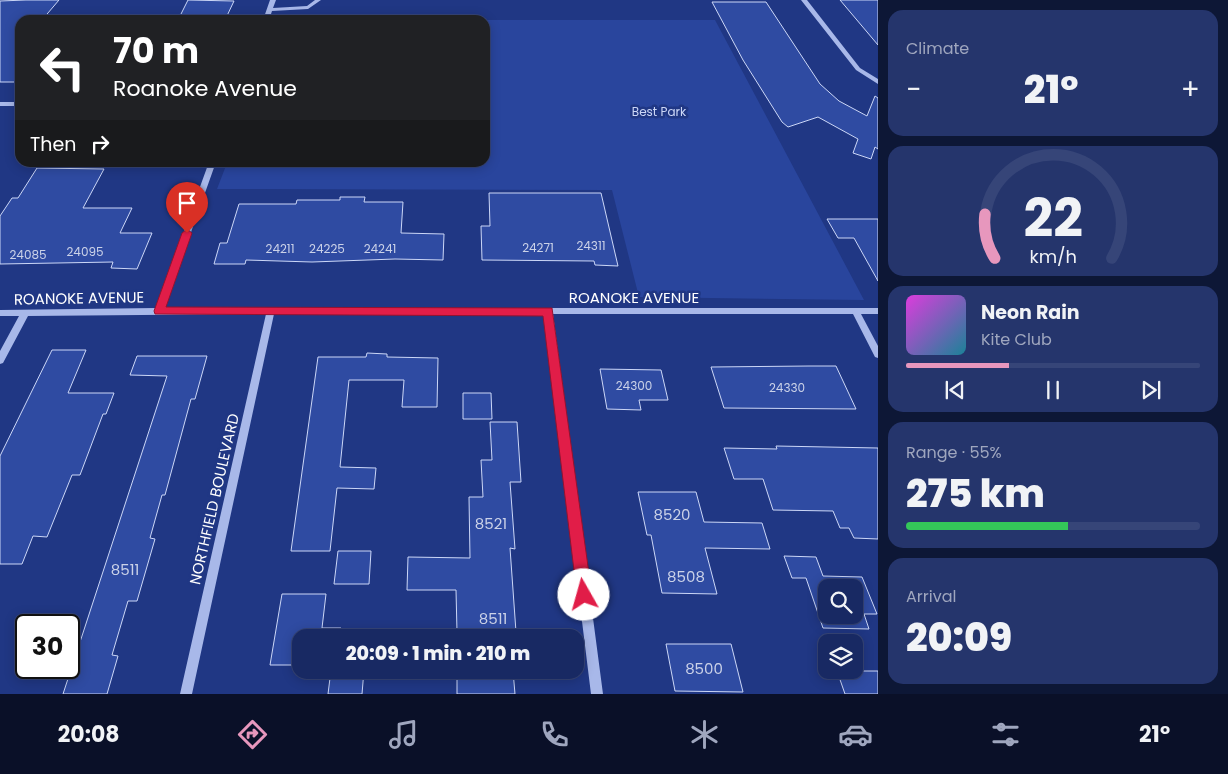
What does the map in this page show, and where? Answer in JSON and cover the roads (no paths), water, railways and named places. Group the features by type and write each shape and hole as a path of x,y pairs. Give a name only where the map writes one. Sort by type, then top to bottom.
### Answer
{"street":[{"path":"268,15 273,0"},
{"path":"270,10 308,7 318,0"},
{"path":"804,0 858,69 878,82"},
{"path":"0,104 15,104"},
{"path":"159,311 211,167"},
{"name":"ROANOKE AVENUE","path":"0,313 159,311 878,311"},
{"name":"NORTHFIELD BOULEVARD","path":"186,694 271,311"},
{"path":"548,311 597,694"},
{"path":"855,311 878,354"},
{"path":"0,360 25,313"}],"park label":[{"name":"Best Park","path":"659,111"}]}
